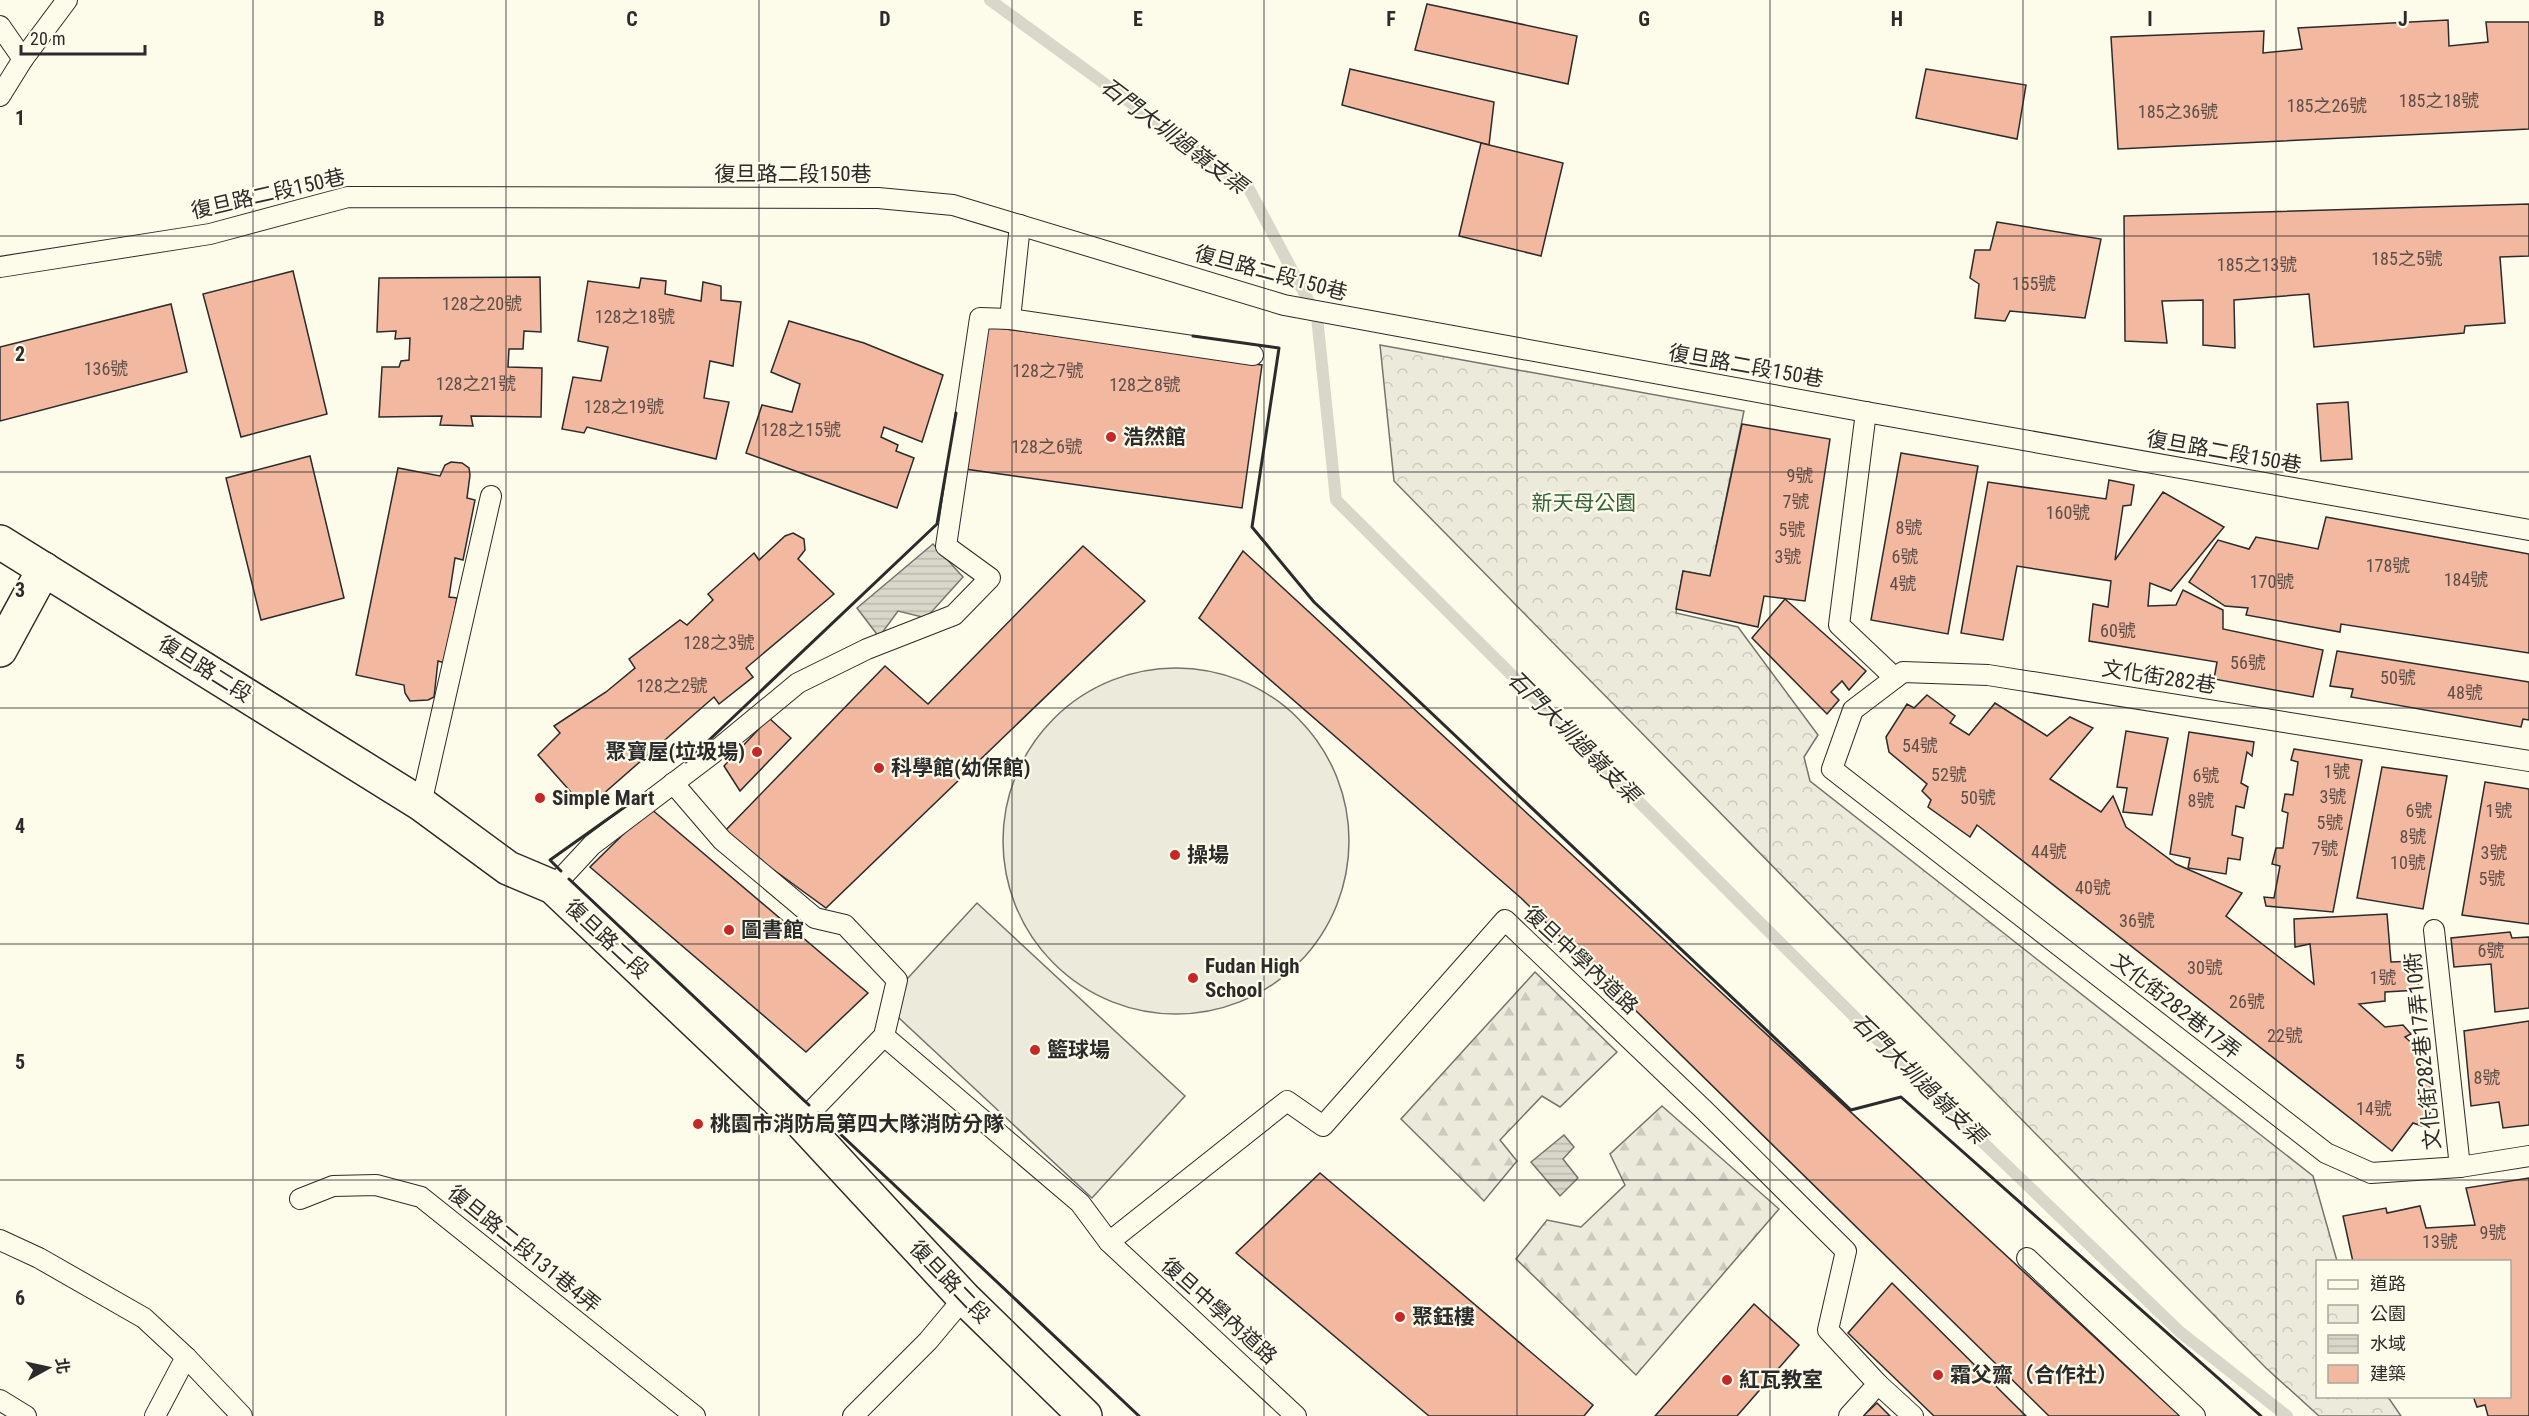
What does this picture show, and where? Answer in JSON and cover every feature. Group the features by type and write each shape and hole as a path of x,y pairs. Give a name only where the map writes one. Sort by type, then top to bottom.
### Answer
{"street":[{"name":"復旦路二段","path":"0,542 422,804 508,868 553,887 801,1122 964,1298 1085,1416"},
{"path":"0,650 44,569"}],"lane":[{"path":"0,96 23,59 67,0"},
{"path":"0,26 23,59"},
{"name":"復旦路二段150巷","path":"0,267 210,234 348,197 878,198 953,205 1284,305 2529,530"},
{"path":"1010,319 1020,225"},
{"path":"553,887 592,845 798,683 867,649 954,615 990,578 946,546 980,318 1010,319 1253,355"},
{"path":"1866,412 1839,625 1895,678"},
{"path":"422,804 491,496"},
{"name":"文化街282巷","path":"1832,769 1853,710 1903,672 1988,675 2529,761"},
{"name":"文化街282巷17弄","path":"1832,769 2326,1153 2371,1173 2460,1167 2529,1156"},
{"path":"673,783 722,840 815,918 845,925 897,980 884,1036 801,1122"},
{"name":"復旦中學內道路","path":"1109,1242 1287,1101 1323,1126 1505,920 1672,1079 1846,1251 1828,1330 1878,1384"},
{"name":"文化街282巷17弄10衖","path":"2434,930 2460,1167"},
{"name":"復旦中學內道路","path":"884,1036 1080,1203 1109,1242 1296,1416"},
{"name":"復旦路二段131巷4弄","path":"300,1199 333,1186 376,1185 421,1197 695,1416"},
{"path":"0,1240 39,1258 144,1318 186,1357 242,1416"},
{"path":"2027,1258 2195,1416"},
{"path":"853,1416 928,1341 964,1298"},
{"path":"155,1416 186,1357"},
{"path":"1849,1416 1878,1384 1913,1416"},
{"path":"0,1400 26,1416"}],"green space":[{"name":"新天母公園","path":"1380,345 1744,411 1710,576 1683,571 1676,613 1738,627 1818,735 1804,757 1810,781 2313,1176 2337,1260 2316,1260 2316,1398 2389,1398 2401,1416 2319,1416 2266,1368 1394,481"},
{"name":"操場","path":"1159,668 1193,668 1226,675 1258,688 1299,718 1320,745 1336,775 1346,807 1349,841 1346,875 1336,907 1320,937 1299,964 1258,994 1226,1007 1193,1014 1159,1014 1126,1007 1094,994 1066,975 1042,951 1023,923 1010,891 1003,858 1003,824 1010,791 1023,759 1042,731 1066,707 1094,688 1126,675"},
{"name":"籃球場","path":"977,903 1185,1096 1092,1198 884,1004"},
{"path":"1535,972 1617,1052 1560,1107 1542,1096 1500,1140 1517,1161 1484,1201 1401,1119"},
{"path":"1662,1106 1779,1209 1636,1375 1516,1259 1547,1220 1581,1227 1625,1185 1610,1154"}],"water":[{"path":"933,544 963,577 926,618 898,611 879,637 857,608"},
{"path":"1564,1135 1574,1147 1563,1159 1578,1178 1560,1196 1531,1162"}],"building":[{"path":"1427,4 1577,36 1568,84 1415,50"},
{"path":"2448,20 2449,46 2488,42 2486,22 2529,22 2529,129 2118,149 2111,37 2264,31 2263,53 2302,49 2298,28"},
{"path":"1350,69 1494,102 1489,145 1342,105"},
{"path":"1926,69 2026,85 2017,139 1916,118"},
{"path":"1481,143 1563,163 1541,256 1459,236"},
{"path":"2529,204 2529,256 2500,257 2505,323 2465,326 2464,333 2314,347 2309,294 2234,300 2235,348 2203,345 2203,300 2162,301 2167,343 2125,341 2124,216"},
{"path":"1997,222 2101,239 2085,318 2010,311 2005,321 1975,318 1979,284 1970,278 1975,250 1990,250"},
{"path":"293,271 327,414 241,437 203,294"},
{"path":"540,277 541,332 524,331 523,349 509,349 508,367 542,368 541,417 471,416 473,426 440,425 442,416 379,417 382,367 399,367 401,361 409,360 410,338 395,339 396,331 377,332 379,278"},
{"path":"641,278 666,281 665,294 701,301 703,282 721,286 721,300 741,302 733,366 710,361 704,398 729,402 716,459 587,427 584,433 562,429 573,377 601,381 608,347 578,341 588,281 639,288"},
{"path":"171,304 187,372 0,421 0,347"},
{"path":"789,321 864,343 943,375 922,442 884,427 881,437 898,445 896,451 914,458 897,508 746,453 762,405 792,412 800,384 771,372"},
{"name":"浩然館","path":"985,326 1262,365 1242,508 965,469"},
{"path":"2348,402 2352,459 2321,461 2317,404"},
{"path":"1742,424 1830,439 1805,601 1764,596 1758,627 1676,609 1683,571 1710,576"},
{"path":"1901,453 1978,466 1948,634 1871,620"},
{"path":"310,456 344,598 261,620 226,478"},
{"path":"451,462 462,463 469,468 467,498 475,500 463,560 455,558 449,597 457,598 445,663 438,661 434,697 428,700 410,701 405,693 404,685 356,675 398,468 440,476 445,465"},
{"path":"2109,480 2134,485 2131,505 2123,506 2115,560 2163,492 2224,527 2171,591 2150,583 2148,606 2176,605 2183,590 2223,610 2223,629 2323,650 2313,697 2214,679 2217,662 2089,641 2093,604 2108,607 2111,581 2017,566 2003,640 1961,633 1988,482 2106,499"},
{"path":"2326,517 2529,554 2529,653 2341,624 2340,632 2246,615 2248,608 2225,606 2189,582 2218,540 2249,549 2256,537 2318,549"},
{"path":"793,533 804,539 805,550 798,559 834,594 746,668 753,677 719,704 714,697 586,809 538,755 560,733 554,726 606,692 635,668 629,659 680,620 687,625 713,600 708,594 754,553 759,560 785,536"},
{"name":"科學館(幼保館)","path":"1083,546 1145,601 826,908 723,833 885,666 928,704"},
{"path":"1243,551 2180,1416 2049,1416 1521,898 1199,618"},
{"path":"1785,599 1866,671 1849,690 1842,681 1831,692 1839,700 1827,714 1752,638"},
{"path":"2337,651 2529,682 2529,720 2523,719 2521,727 2351,697 2353,689 2330,686"},
{"path":"1927,695 1955,716 1950,723 1969,735 1995,703 2047,736 2070,717 2093,728 2050,779 2101,812 2113,796 2126,827 2176,864 2242,893 2226,916 2314,984 2310,944 2295,947 2294,919 2387,914 2391,962 2416,961 2419,990 2385,992 2385,1001 2359,1004 2385,1027 2403,1025 2411,1034 2405,1037 2427,1057 2417,1072 2432,1085 2423,1097 2434,1107 2422,1126 2413,1123 2392,1151 1977,825 1970,837 1928,807 1931,800 1922,791 1927,784 1889,752 1886,737 1907,704 1914,708"},
{"name":"聚寶屋(垃圾場)","path":"769,718 791,738 740,791 724,766"},
{"path":"2126,731 2168,738 2152,815 2123,812 2127,788 2117,787"},
{"path":"2189,732 2254,742 2252,756 2247,752 2241,783 2248,787 2244,808 2236,806 2232,835 2243,838 2240,860 2228,858 2226,874 2188,868 2190,858 2170,854"},
{"path":"2294,749 2362,760 2333,912 2266,906 2264,897 2274,898 2280,866 2272,864 2276,848 2283,848 2288,813 2282,811 2285,794 2293,795 2298,762 2291,760"},
{"path":"2382,767 2447,776 2423,909 2357,898"},
{"path":"2485,782 2529,789 2529,924 2462,915"},
{"name":"圖書館","path":"650,808 868,993 806,1052 590,867"},
{"path":"2510,932 2512,938 2529,937 2529,1008 2495,1012 2491,964 2454,967 2451,938"},
{"path":"2529,1021 2529,1125 2503,1128 2499,1102 2471,1106 2464,1031"},
{"name":"聚鈺樓","path":"1320,1173 1593,1405 1584,1416 1429,1416 1236,1253"},
{"path":"2529,1178 2529,1416 2488,1416 2485,1405 2477,1407 2474,1398 2511,1398 2511,1260 2353,1260 2343,1216 2386,1208 2387,1213 2420,1206 2426,1228 2475,1225 2466,1188"},
{"name":"霜父齋（合作社）","path":"1892,1283 2026,1416 1934,1416 1848,1333"},
{"name":"紅瓦教室","path":"1754,1304 1799,1345 1737,1416 1655,1416"},
{"path":"1877,1403 1890,1416 1863,1416"}],"waterway":[{"name":"石門大圳過嶺支渠","path":"990,0 1249,189 1317,317 1336,500 1915,1077 2180,1332 2287,1416"}],"wall":[{"path":"1193,336 1279,348 1252,527 1314,602 1851,1110 1901,1097 2261,1416"},
{"path":"686,762 937,524 956,413"},
{"path":"561,871 550,860 643,794"},
{"path":"569,879 809,1105"},
{"path":"818,1113 1139,1416"}],"place":[{"name":"浩然館","path":"1111,437"},
{"name":"聚寶屋(垃圾場)","path":"757,752"},
{"name":"科學館(幼保館)","path":"879,768"},
{"name":"Simple Mart","path":"540,798"},
{"name":"操場","path":"1175,855"},
{"name":"圖書館","path":"729,930"},
{"name":"Fudan High School","path":"1193,978"},
{"name":"籃球場","path":"1035,1050"},
{"name":"桃園市消防局第四大隊消防分隊","path":"698,1124"},
{"name":"聚鈺樓","path":"1400,1317"},
{"name":"霜父齋（合作社）","path":"1938,1375"},
{"name":"紅瓦教室","path":"1727,1380"}]}
